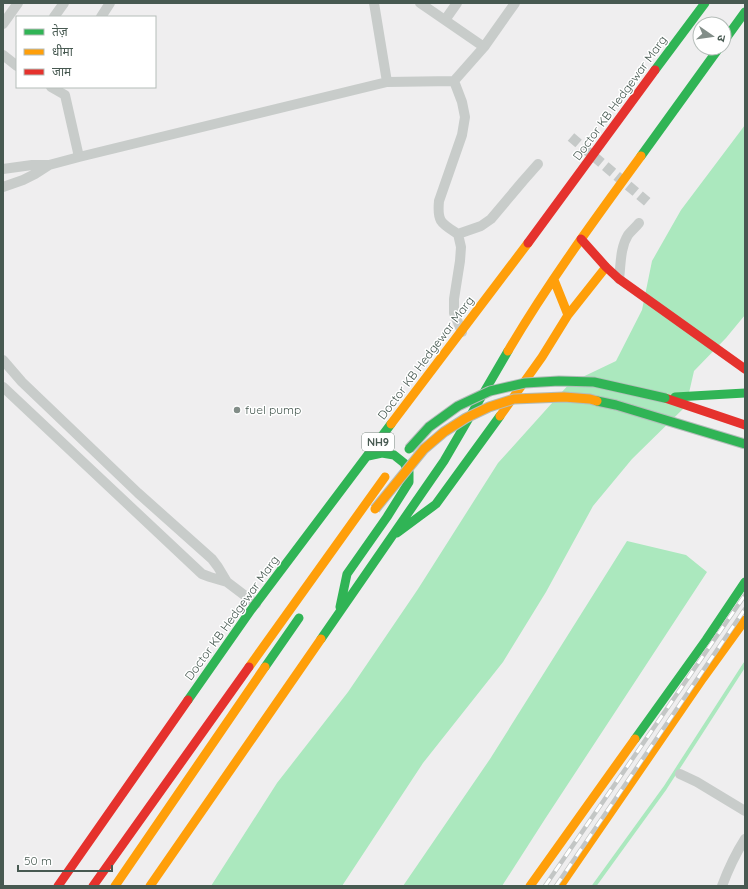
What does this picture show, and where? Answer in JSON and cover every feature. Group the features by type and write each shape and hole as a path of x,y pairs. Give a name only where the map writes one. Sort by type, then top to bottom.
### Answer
{"main road":[{"name":"Doctor KB Hedgewar Marg","path":"58,886 256,604 462,332 705,3"},
{"path":"732,30 745,12"},
{"path":"150,886 444,461 520,330 581,239 713,56"},
{"path":"581,239 619,279 745,369"},
{"path":"390,539 436,504 542,356 568,315 606,267"},
{"path":"554,280 568,315"},
{"path":"93,886 384,477 429,427 458,406 490,391 525,383 559,381 594,382 665,398 745,425"},
{"path":"665,398 745,393"},
{"path":"370,515 424,449 444,432 466,418 489,407 514,399 564,397 590,399 616,405 745,444"},
{"path":"338,615 347,574 387,517 409,482 409,472 404,463 394,455 382,453 368,456"},
{"path":"530,886 706,640 745,582"},
{"path":"115,886 303,613"},
{"path":"560,886 703,678 745,620"}],"street":[{"path":"3,24 18,3"},
{"path":"55,16 64,3"},
{"path":"102,16 110,3"},
{"path":"374,3 387,82"},
{"path":"420,3 484,48"},
{"path":"445,20 457,3"},
{"path":"3,169 49,164 387,82 454,81 484,48 515,3"},
{"path":"3,55 16,65"},
{"path":"454,81 462,102 464,117 462,135 439,201 438,212 441,222 458,234 460,261 454,299 454,313 462,332"},
{"path":"54,88 64,91 79,157"},
{"path":"3,187 35,174 49,164"},
{"path":"458,234 482,226 491,219 538,164"},
{"path":"619,279 624,245 628,236 639,223"},
{"path":"3,360 22,382 138,493 212,558 226,582"},
{"path":"22,382 4,389 202,574 226,582 256,604"},
{"path":"680,774 697,782 745,812"},
{"path":"722,886 745,839"}],"shaded area":[{"path":"745,125 745,315 726,338 694,371 686,406 632,459 593,506 546,592 503,662 423,763 342,886 211,886 277,783 348,692 418,589 498,463 570,383 616,361 642,310 652,261 681,210"},
{"path":"627,541 686,555 707,572 502,886 403,886 490,759"}],"waterway":[{"path":"594,886 665,788 745,664"}],"tunnel":[{"path":"571,137 651,205"}],"railway":[{"path":"545,886 745,595"},
{"path":"556,886 745,609"}],"traffic: fast":[{"path":"655,70 705,3"},
{"path":"732,30 745,12"},
{"path":"641,156 713,56"},
{"path":"321,639 444,461 508,351"},
{"path":"409,449 429,427 458,406 490,391 525,383 559,381 594,382 665,398"},
{"path":"675,397 745,393"},
{"path":"597,401 616,405 745,444"},
{"path":"397,533 436,504 500,416"},
{"path":"188,700 251,610 391,424"},
{"path":"340,607 347,574 387,517 409,482 409,472 404,463 394,455 382,453 368,456"},
{"path":"635,739 706,640 745,582"},
{"path":"265,667 299,618"}],"traffic: slow":[{"path":"508,351 589,227 641,156"},
{"path":"391,424 528,243"},
{"path":"500,416 542,357 568,315 606,267"},
{"path":"554,280 568,315"},
{"path":"375,509 424,449 444,432 466,418 489,407 514,399 564,397 597,401"},
{"path":"249,667 385,477"},
{"path":"560,886 703,678 745,620"},
{"path":"150,886 321,639"},
{"path":"115,886 265,667"},
{"path":"530,886 635,739"}],"traffic: jam":[{"path":"528,243 655,70"},
{"path":"581,239 619,279 745,369"},
{"path":"665,398 745,425"},
{"path":"93,886 249,667"},
{"path":"58,886 188,700"}],"place":[{"name":"fuel pump","path":"237,410"}]}
